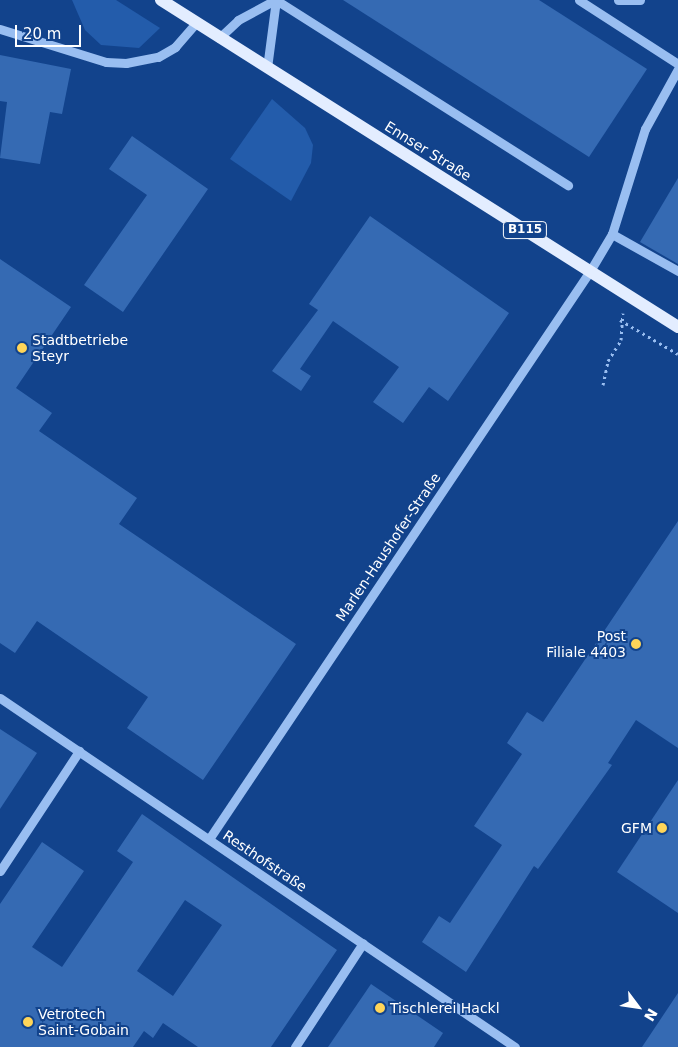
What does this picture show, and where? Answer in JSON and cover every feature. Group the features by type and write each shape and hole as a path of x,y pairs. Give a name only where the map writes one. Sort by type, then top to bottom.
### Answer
{"main road":[{"name":"Ennser Straße","path":"161,0 678,327"}],"street":[{"path":"219,38 238,20 276,0"},
{"path":"267,68 276,0"},
{"path":"276,0 568,185"},
{"path":"579,0 678,64"},
{"path":"618,0 640,0"},
{"path":"0,30 106,62 126,63 158,57 174,47 196,22"},
{"name":"Marlen-Haushofer-Straße","path":"209,839 590,271 612,234 645,129 678,69"},
{"path":"612,234 678,271"},
{"name":"Resthofstraße","path":"0,698 515,1047"},
{"path":"0,871 79,751"},
{"path":"296,1047 363,943"}],"path":[{"path":"603,385 608,361 621,340 620,320 630,296"},
{"path":"620,320 678,354"}],"shaded area":[{"path":"72,0 116,0 160,28 139,48 101,45 85,30"},
{"path":"272,99 305,128 313,145 311,163 291,201 230,159"}],"building":[{"path":"343,0 539,0 647,69 589,157"},
{"path":"0,55 71,69 62,114 50,112 40,164 0,158 7,102 0,101"},
{"path":"132,136 208,189 123,312 84,285 147,195 109,169"},
{"path":"678,178 678,264 640,242"},
{"path":"370,216 509,313 448,401 429,387 403,423 373,402 399,367 333,321 300,369 311,376 301,391 272,371 318,310 309,304"},
{"path":"0,259 71,307 16,388 52,413 39,431 137,498 119,524 296,644 203,780 127,728 148,697 37,621 15,653 0,643"},
{"path":"678,521 678,748 636,720 608,763 612,765 538,869 534,866 466,972 422,942 439,916 450,923 502,845 474,826 522,754 507,743 527,712 543,722"},
{"path":"0,729 37,753 0,809"},
{"name":"GFM","path":"678,780 678,913 617,872"},
{"path":"142,814 337,950 271,1047 198,1047 163,1023 153,1038 144,1031 133,1047 0,1047 0,904 42,842 84,871 32,947 62,967 133,862 117,851","holes":["185,900 222,925 173,996 137,971"]},
{"name":"Tischlerei Hackl","path":"371,984 443,1033 434,1047 328,1047"},
{"path":"678,993 678,1047 642,1047"}],"place":[{"name":"Stadtbetriebe Steyr","path":"22,348"},
{"name":"Post Filiale 4403","path":"636,644"},
{"name":"GFM","path":"662,828"},
{"name":"Tischlerei Hackl","path":"380,1008"},
{"name":"Vetrotech Saint-Gobain","path":"28,1022"}]}
